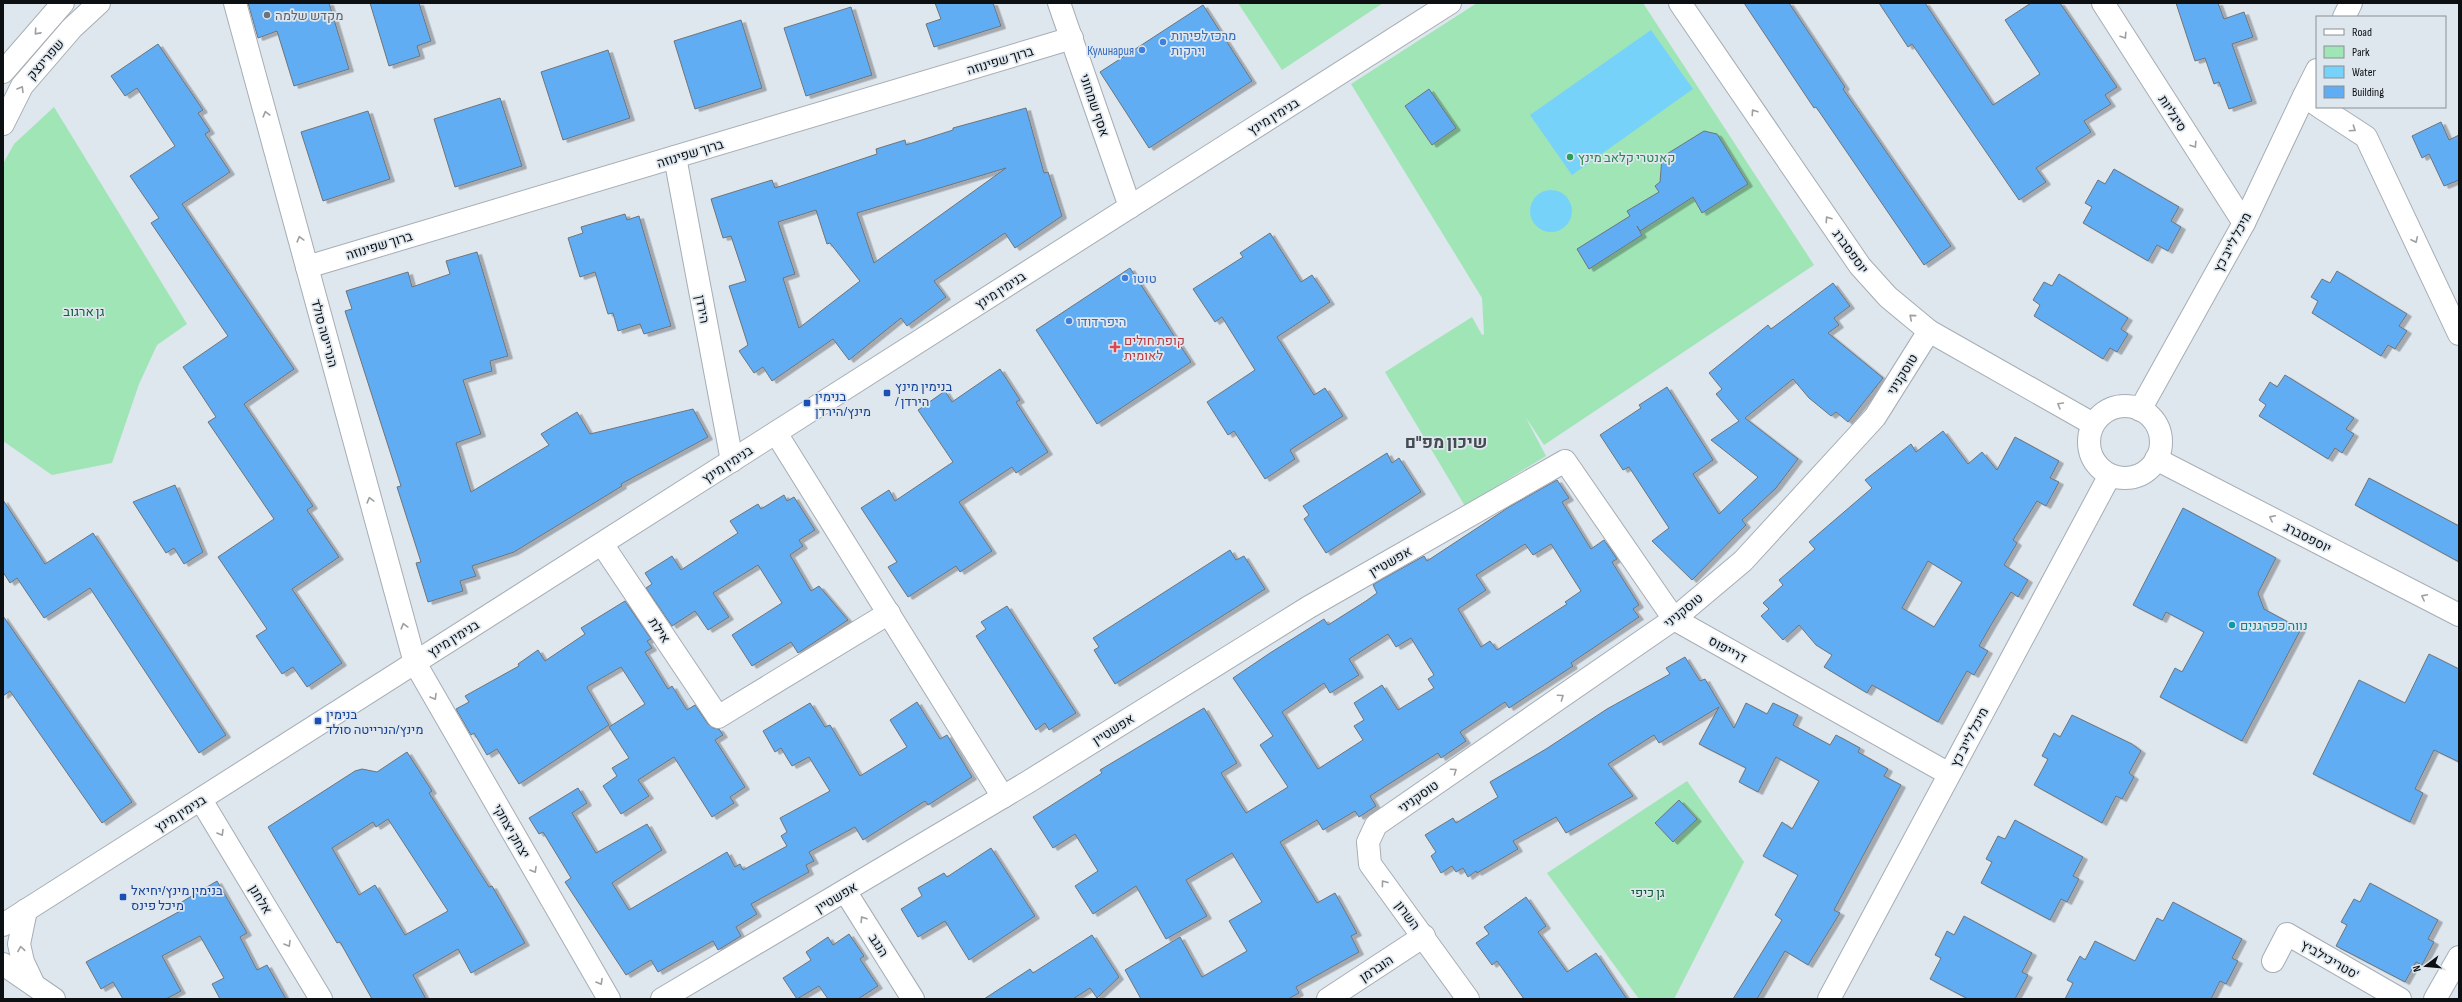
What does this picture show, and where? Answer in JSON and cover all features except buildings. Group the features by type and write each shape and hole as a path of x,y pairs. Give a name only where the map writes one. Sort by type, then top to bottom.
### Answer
{"street":[{"name":"שפרינצק","path":"3,72 63,3"},
{"name":"שפרינצק","path":"3,124 22,86 72,28 100,3"},
{"name":"הנרייטה סולד","path":"236,3 414,663"},
{"name":"אסף שמחוני","path":"1059,3 1130,207"},
{"name":"בנימין מינץ","path":"3,925 1450,3"},
{"name":"יוספסברג","path":"1680,3 1860,266 1888,297 1929,331 2093,424"},
{"name":"סיגליות","path":"2103,3 2244,223"},
{"path":"2344,16 2351,3"},
{"name":"ברוך שפינוזה","path":"307,267 1072,38"},
{"name":"מיכל לייב כץ","path":"2140,410 2244,223 2314,103 2316,81"},
{"path":"2322,108 2366,137 2459,334"},
{"name":"הירדן","path":"675,157 732,461"},
{"name":"טוסקניני","path":"1376,825 1674,619 1743,561 1875,417 1929,331"},
{"path":"2119,407 2140,410 2154,422 2158,431 2160,445 2156,459 2150,468 2131,478 2120,478 2110,475 2100,468 2093,459 2089,447 2089,435 2093,424 2100,416 2119,407"},
{"path":"776,433 1003,797"},
{"name":"יוספסברג","path":"2156,459 2459,615"},
{"name":"דרייפוס","path":"1564,461 1674,619 1949,774"},
{"name":"אפשטיין","path":"662,999 1003,797 1309,607 1564,461"},
{"name":"מיכל לייב כץ","path":"1829,999 2110,475"},
{"name":"אילת","path":"602,544 718,717 889,613"},
{"name":"יצחק יצחקי","path":"414,663 609,999"},
{"name":"אלחנן","path":"201,800 321,999"},
{"name":"השרון","path":"1376,825 1368,842 1370,864 1424,936 1468,999"},
{"name":"הנגב","path":"846,891 913,999"},
{"path":"26,910 19,944 23,962 34,985"},
{"name":"סטריכילביץ'","path":"2273,961 2287,934 2400,999"},
{"name":"הוברמן","path":"1328,999 1424,936"},
{"path":"2435,999 2459,956"},
{"path":"3,964 54,999"}],"green space":[{"path":"1238,3 1383,3 1282,70"},
{"name":"קאנטרי קלאב מינץ","path":"1477,3 1643,3 1814,265 1544,445 1525,416 1546,456 1465,506 1385,372 1472,317 1482,335 1484,334 1482,298 1351,84"},
{"name":"גן ארגוב","path":"54,107 187,324 157,345 139,384 112,463 52,475 3,441 3,164 14,144"},
{"name":"גן כיפי","path":"1687,781 1744,862 1674,999 1639,999 1547,873"}],"water":[{"path":"1651,30 1693,89 1572,175 1530,115"},
{"path":"1551,190 1566,196 1572,211 1566,226 1551,232 1536,226 1530,211 1536,196"}],"place":[{"name":"מקדש שלמה","path":"267,15"},
{"name":"מרכז לפירות וירקות","path":"1163,42"},
{"name":"Кулинария","path":"1142,50"},
{"name":"קאנטרי קלאב מינץ","path":"1570,157"},
{"name":"טוטו","path":"1125,278"},
{"name":"היפר דודו","path":"1069,321"},
{"name":"קופת חולים לאומית","path":"1115,347"},
{"name":"בנימין מינץ / הירדן","path":"887,393"},
{"name":"בנימין מינץ/הירדן","path":"807,403"},
{"name":"נווה כפר גנים","path":"2232,625"},
{"name":"בנימין מינץ/הנרייטה סולד","path":"318,721"},
{"name":"בנימין מינץ/יחיאל מיכל פינס","path":"123,897"}],"district":[{"name":"שיכון מפ\"ם","path":"1446,442"}]}
